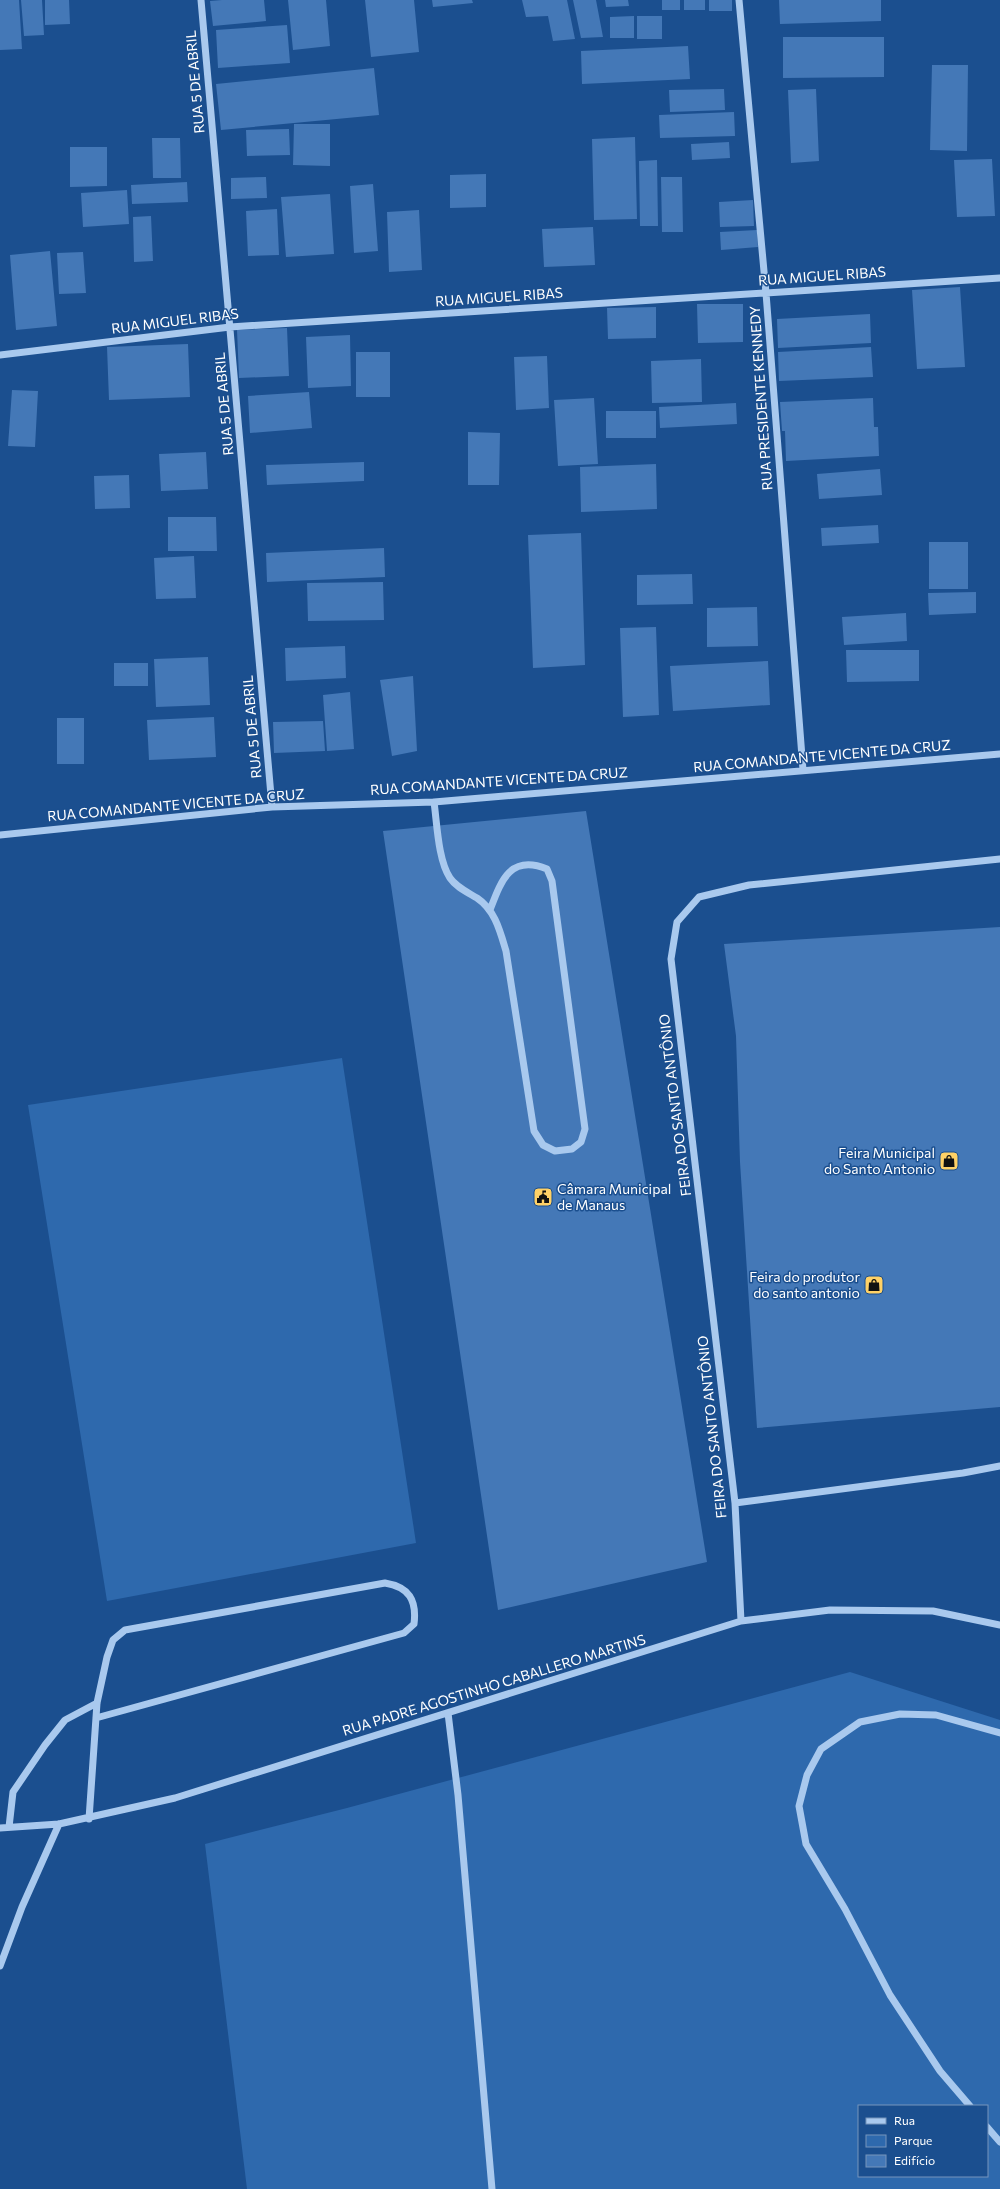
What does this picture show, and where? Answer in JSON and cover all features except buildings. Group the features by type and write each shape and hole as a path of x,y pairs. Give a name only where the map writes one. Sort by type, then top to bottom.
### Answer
{"street":[{"name":"RUA 5 DE ABRIL","path":"201,0 272,807"},
{"name":"RUA PRESIDENTE KENNEDY","path":"740,0 766,293 803,770"},
{"name":"RUA MIGUEL RIBAS","path":"0,355 230,327 1000,278"},
{"name":"RUA COMANDANTE VICENTE DA CRUZ","path":"0,835 272,807 434,802 1000,754"},
{"path":"434,802 443,863 450,878 462,890 478,899 490,910 500,927 506,951 534,1131 543,1145 555,1151 572,1149 581,1142 585,1128 552,881 547,869 534,864 519,865 509,872 500,884 490,910"},
{"name":"FEIRA DO SANTO ANTÔNIO","path":"741,1621 735,1503 671,959 677,922 699,898 749,884 1000,859"},
{"path":"735,1503 1000,1466"},
{"path":"89,1819 97,1703 107,1657 113,1640 125,1630 385,1583 398,1585 408,1591 416,1611 414,1624 404,1633 96,1718"},
{"name":"RUA PADRE AGOSTINHO CABALLERO MARTINS","path":"0,1828 59,1824 89,1819 175,1798 741,1621 838,1610 933,1612 1000,1625"},
{"path":"9,1827 13,1792 45,1745 65,1720 97,1703"},
{"path":"448,1713 458,1795 492,2189"},
{"path":"969,2105 940,2071 890,1995 845,1909 806,1844 799,1806 807,1775 821,1749 860,1722 900,1714 936,1715 1000,1733"},
{"path":"0,1966 22,1907 59,1824"},
{"path":"988,2128 1000,2142"}],"green space":[{"path":"342,1058 416,1543 107,1601 28,1105"},
{"path":"850,1672 1000,1720 1000,2189 247,2189 205,1844 347,1808"}],"place":[{"name":"Feira Municipal do Santo Antonio","path":"949,1161"},
{"name":"Câmara Municipal de Manaus","path":"543,1197"},
{"name":"Feira do produtor do santo antonio","path":"874,1285"}]}
